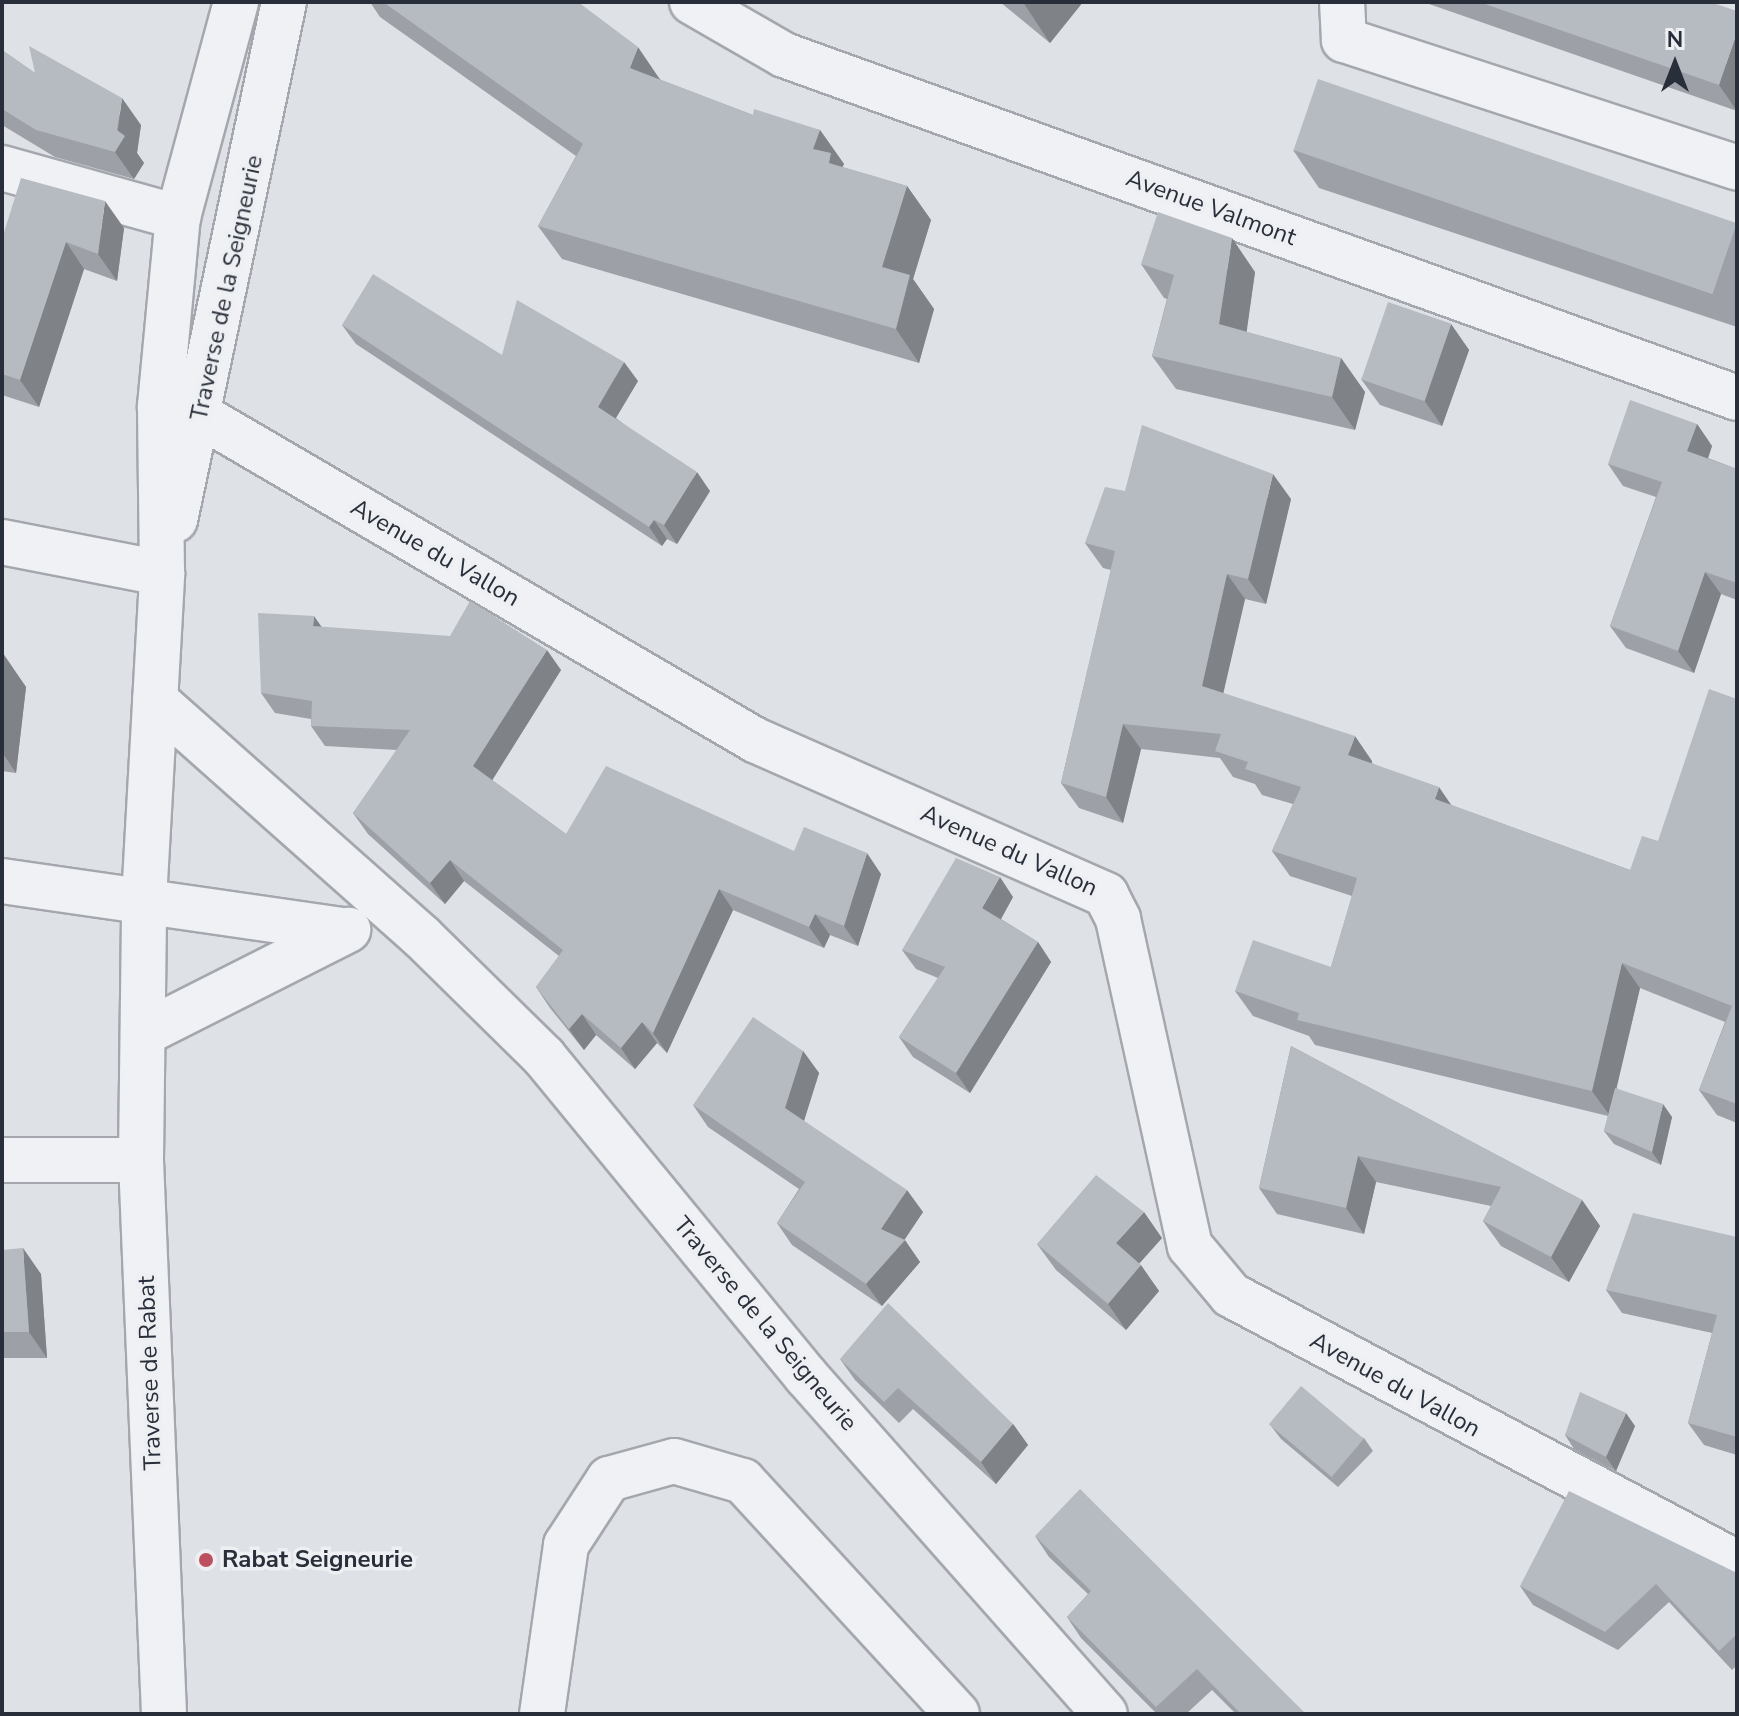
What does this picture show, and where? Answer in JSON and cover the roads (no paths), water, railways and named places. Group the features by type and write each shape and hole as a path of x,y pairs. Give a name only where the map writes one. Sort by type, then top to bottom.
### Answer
{"street":[{"name":"Traverse de la Seigneurie","path":"144,1033 144,900 162,573 160,406 178,217 236,2"},
{"name":"Traverse de la Seigneurie","path":"162,573 201,416 284,2"},
{"name":"Avenue Valmont","path":"692,2 784,55 1737,398"},
{"path":"1342,2 1344,40 1737,168"},
{"path":"2,168 178,217"},
{"name":"Avenue du Vallon","path":"160,406 201,416 755,740 1106,895 1118,919 1190,1246 1231,1295 1737,1563"},
{"path":"2,542 162,573"},
{"name":"Traverse de la Seigneurie","path":"155,700 422,937 544,1057 806,1376 1105,1714"},
{"path":"2,881 340,930 422,937"},
{"path":"144,1033 340,930"},
{"name":"Traverse de Rabat","path":"144,1033 141,1160 164,1714"},
{"path":"2,1160 141,1160"},
{"path":"542,1714 566,1545 609,1479 674,1461 743,1481 957,1714"}],"place":[{"name":"Rabat Seigneurie","path":"206,1560"}]}
